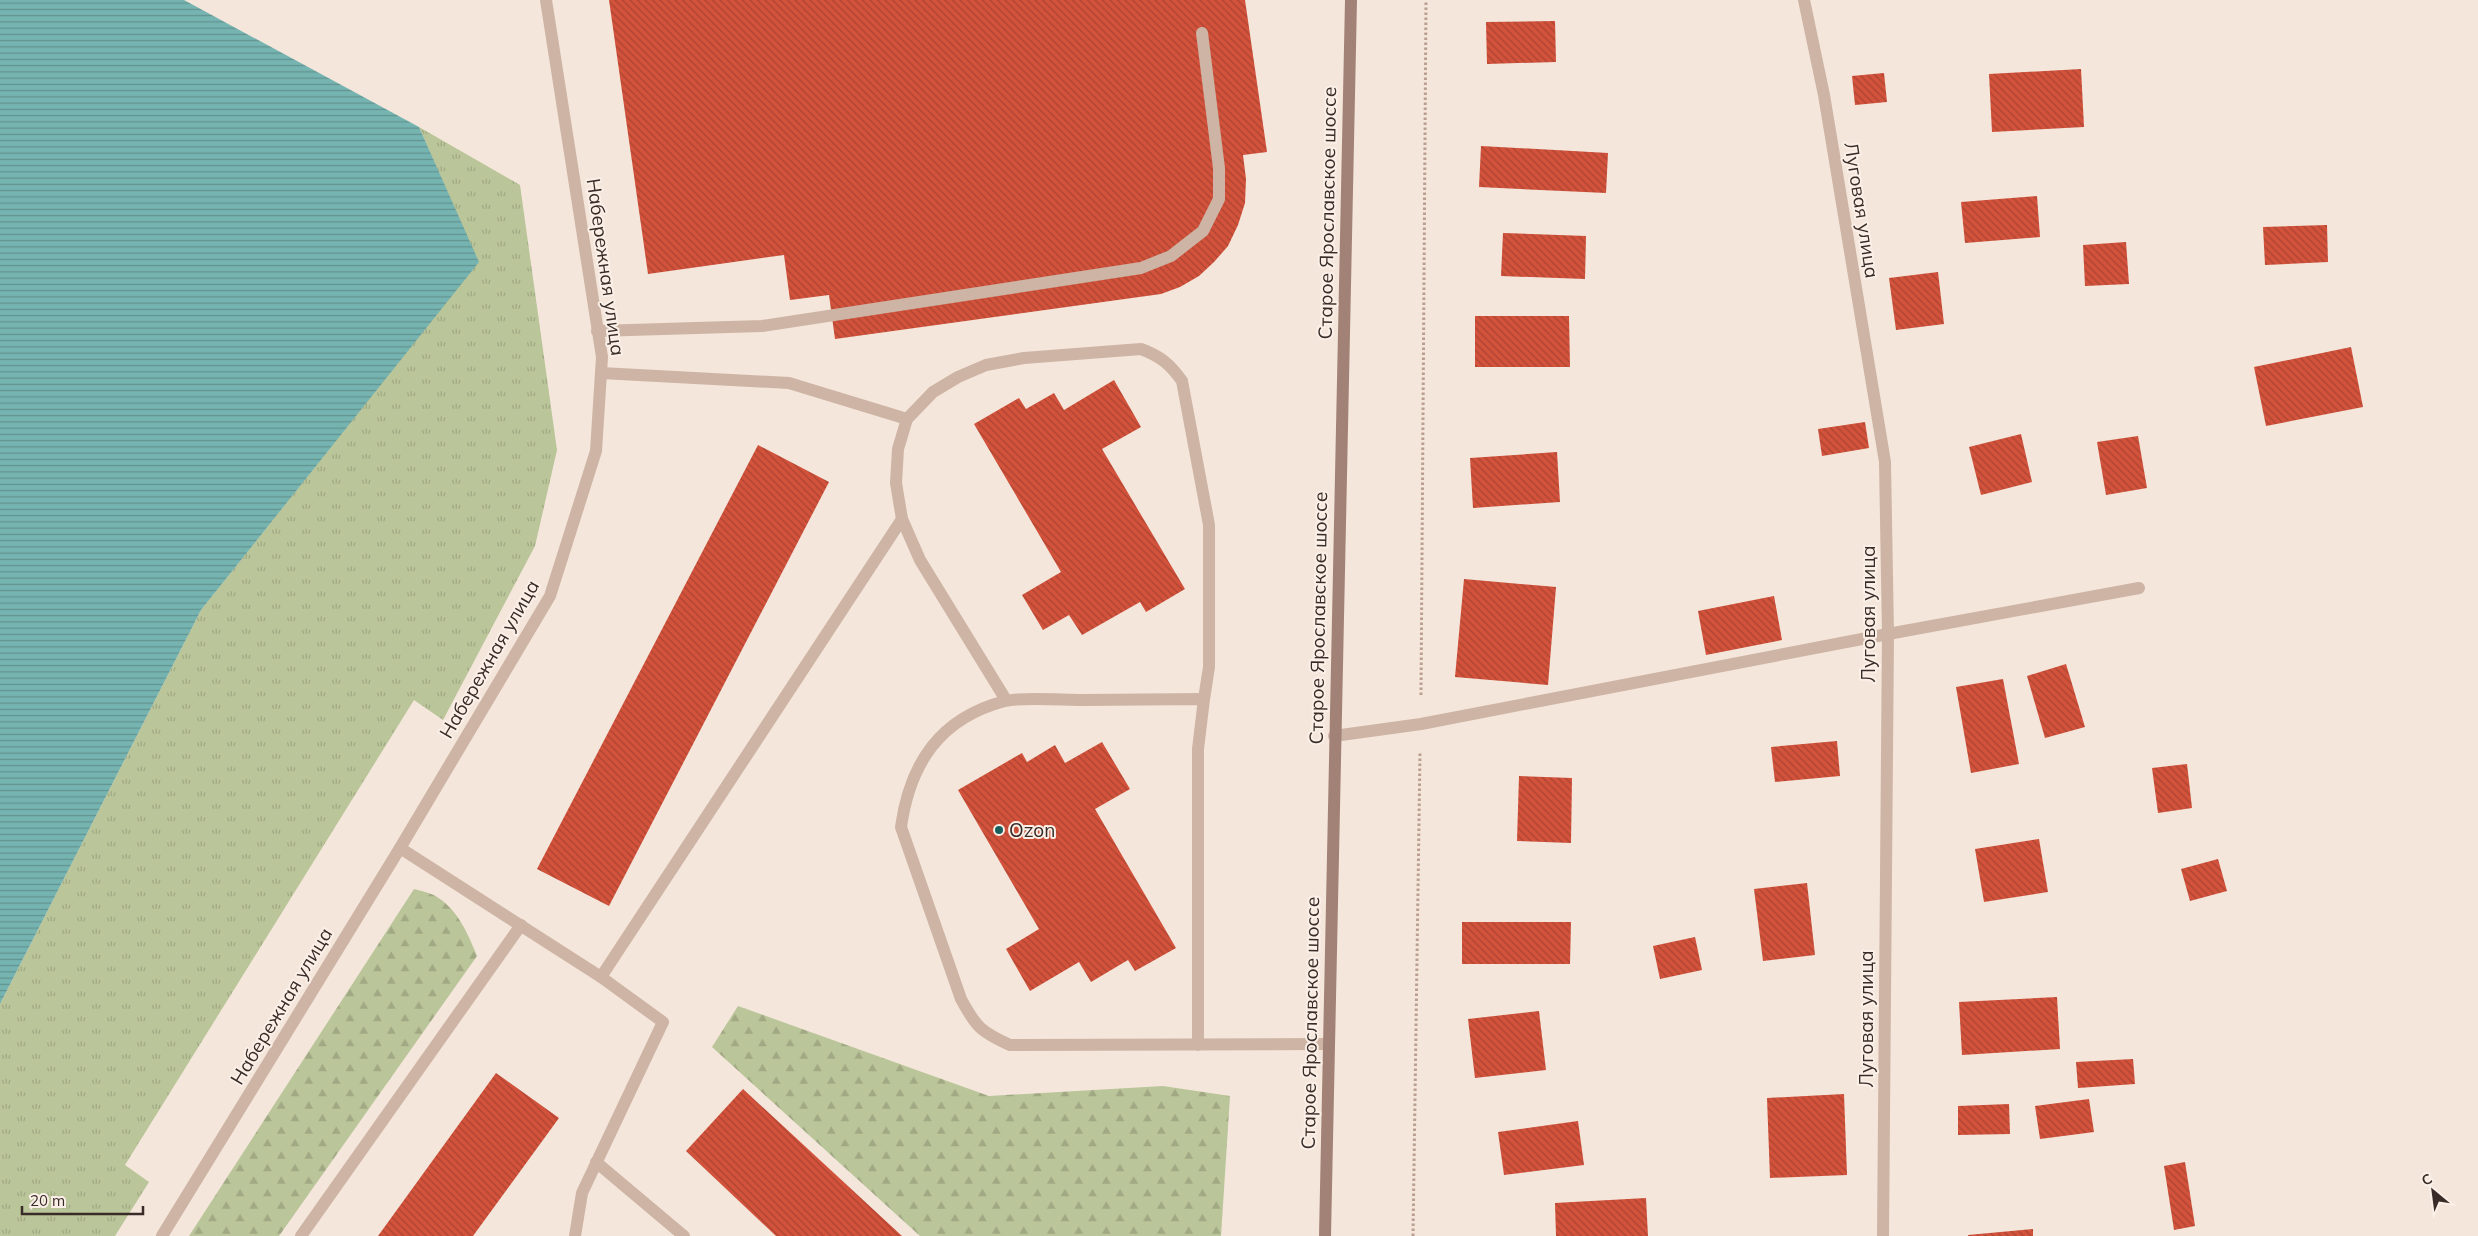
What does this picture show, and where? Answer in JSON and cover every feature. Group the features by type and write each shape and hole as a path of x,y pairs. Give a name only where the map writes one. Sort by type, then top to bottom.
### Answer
{"main road":[{"name":"Старое Ярославское шоссе","path":"1325,1236 1334,736 1351,0"}],"street":[{"name":"Набережная улица","path":"162,1236 400,848 550,596 596,451 602,358 546,0"},
{"name":"Луговая улица","path":"1804,0 1824,95 1886,462 1888,634 1883,1236"},
{"path":"598,331 771,325 1141,268 1171,256 1203,232 1219,199 1219,168 1202,33"},
{"path":"1006,700 920,560 902,520 896,483 898,449 907,419 933,392 958,377 986,365 1024,358 1141,349 1159,356 1172,366 1182,381 1209,525 1209,667 1198,749 1198,1045"},
{"path":"601,373 789,383 907,419"},
{"path":"601,977 902,520"},
{"path":"1334,736 1421,724 1888,634 2139,588"},
{"path":"1204,699 1006,700 963,718 937,741 918,767 906,798 901,827 960,999 972,1021 987,1035 1010,1045 1328,1044"},
{"path":"400,848 601,977 664,1022 582,1193 575,1236"},
{"path":"300,1236 521,925"},
{"path":"596,1162 684,1236"}],"path":[{"path":"1413,1236 1421,724 1426,0"}],"green space":[{"path":"419,127 520,185 557,450 535,546 443,720 414,700 125,1165 149,1182 115,1236 0,1236 0,1004 201,610 478,262"},
{"path":"414,889 435,896 451,909 466,931 477,956 279,1236 189,1236"},
{"path":"738,1006 989,1096 1163,1086 1230,1096 1221,1236 920,1236 712,1047"}],"water":[{"path":"0,0 184,0 419,127 479,262 201,610 0,1004"}],"building":[{"path":"609,0 1245,0 1267,152 1243,155 1246,179 1245,203 1238,225 1228,246 1199,276 1180,287 1161,294 835,339 829,295 790,300 784,255 648,274"},
{"path":"1555,21 1556,62 1487,64 1486,22"},
{"path":"2081,69 2084,127 1992,132 1989,74"},
{"path":"1884,73 1887,102 1855,105 1852,76"},
{"path":"1481,146 1608,153 1606,193 1479,187"},
{"path":"2037,196 2040,237 1965,243 1961,202"},
{"path":"2327,225 2328,262 2265,265 2263,227"},
{"path":"1503,233 1586,236 1585,279 1501,276"},
{"path":"2126,242 2129,284 2085,286 2083,245"},
{"path":"1938,272 1944,324 1896,330 1889,278"},
{"path":"1475,316 1569,316 1570,367 1475,367"},
{"path":"2351,347 2363,407 2266,426 2254,367"},
{"path":"1114,380 1141,427 1102,449 1185,589 1146,612 1140,602 1082,635 1069,615 1043,630 1022,595 1061,572 974,424 1019,398 1026,409 1054,393 1064,410"},
{"path":"1865,422 1869,448 1822,456 1818,429"},
{"path":"2021,434 2032,482 1981,495 1969,447"},
{"path":"2138,436 2147,488 2106,495 2097,442"},
{"path":"758,445 829,482 609,906 537,869"},
{"path":"1557,452 1560,502 1473,508 1470,458"},
{"path":"1464,579 1556,587 1548,685 1455,677"},
{"path":"1774,596 1782,640 1706,655 1698,611"},
{"path":"2066,664 2085,727 2045,738 2027,676"},
{"path":"2003,679 2019,764 1971,773 1956,687"},
{"path":"1837,741 1840,776 1775,782 1771,747"},
{"path":"1102,742 1130,789 1095,809 1176,948 1135,971 1128,960 1091,982 1079,962 1030,991 1006,949 1039,929 958,790 1022,753 1027,762 1055,745 1065,763"},
{"path":"2187,764 2192,808 2158,813 2152,768"},
{"path":"1519,776 1572,778 1571,843 1517,841"},
{"path":"2039,839 2048,892 1984,902 1975,849"},
{"path":"2218,859 2227,891 2190,901 2181,869"},
{"path":"1807,883 1815,955 1763,961 1754,889"},
{"path":"1462,922 1571,922 1570,964 1462,964"},
{"path":"1695,937 1702,970 1660,979 1653,946"},
{"path":"2057,997 2060,1049 1962,1055 1959,1002"},
{"path":"1539,1011 1546,1070 1475,1078 1468,1019"},
{"path":"2133,1059 2135,1084 2078,1088 2076,1062"},
{"path":"496,1073 559,1118 473,1236 378,1236"},
{"path":"743,1089 902,1236 776,1236 686,1151"},
{"path":"1844,1094 1847,1175 1770,1178 1767,1098"},
{"path":"2089,1099 2094,1132 2040,1139 2035,1106"},
{"path":"2009,1104 2010,1134 1958,1135 1958,1106"},
{"path":"1578,1121 1584,1165 1504,1175 1498,1132"},
{"path":"2185,1162 2195,1226 2174,1230 2164,1166"},
{"path":"1646,1198 1648,1236 1556,1236 1555,1203"},
{"path":"2033,1229 2033,1236 1968,1236 1968,1235"}],"place":[{"name":"Ozon","path":"999,830"}]}
